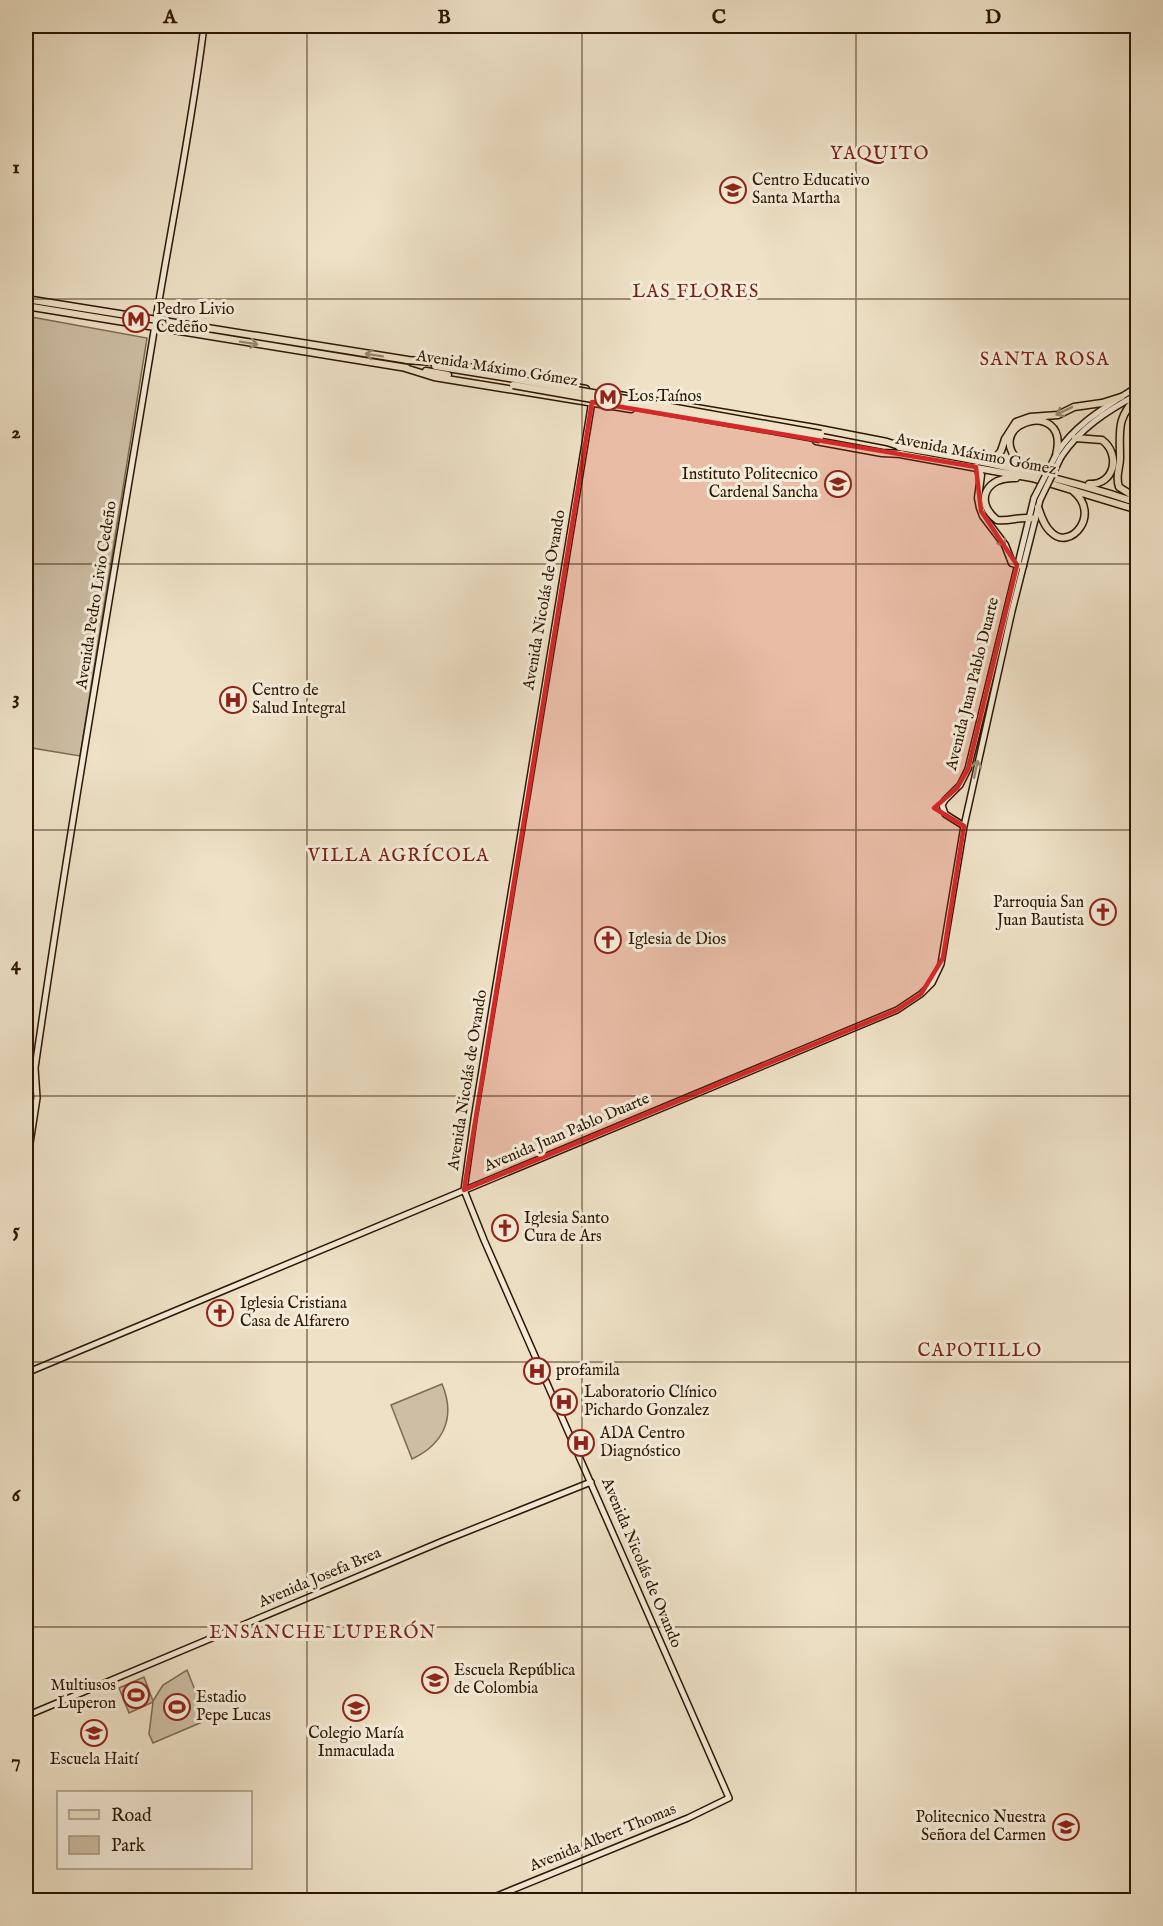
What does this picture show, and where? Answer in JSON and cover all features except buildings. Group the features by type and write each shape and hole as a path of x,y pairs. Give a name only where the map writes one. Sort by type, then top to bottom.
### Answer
{"main road":[{"name":"Avenida Pedro Livio Cedeño","path":"26,1169 37,1098 35,1068 39,1042 155,323 196,91 204,26"},
{"name":"Avenida Máximo Gómez","path":"26,299 405,368 514,382"},
{"name":"Avenida Máximo Gómez","path":"26,306 406,360 514,382 902,451 976,467 1031,474 1080,484 1137,501"},
{"path":"406,360 447,363 594,391 815,428 884,441 902,451"},
{"path":"405,368 434,377 738,426 882,453 902,451"},
{"path":"976,467 981,475 978,498 981,511 1005,545 1012,563 1020,566 1037,501 1069,435 1079,425 1137,386"},
{"name":"Avenida Nicolás de Ovando","path":"594,391 464,1190 729,1798"},
{"path":"1059,456 1100,416 1137,395"},
{"path":"1137,395 1125,410 1121,420 1117,477 1119,487 1137,501"},
{"path":"992,462 1001,451 1005,439 1016,422 1030,417 1058,416 1074,407 1120,398"},
{"path":"1031,474 1018,462 1011,449 1010,440 1014,430 1020,424 1028,420 1041,421 1054,429 1058,438 1059,456"},
{"path":"1075,438 1102,440 1112,450 1114,459 1114,467 1105,480 1097,485 1080,484"},
{"name":"Avenida Máximo Gómez","path":"902,451 992,462 1137,510"},
{"path":"1031,474 996,480 991,484 985,498 986,508 997,520 1032,518"},
{"path":"1037,501 1045,526 1052,534 1058,537 1073,534 1085,520 1085,510 1082,500 1070,488"},
{"path":"1032,518 1037,501"},
{"name":"Avenida Juan Pablo Duarte","path":"963,826 945,814 942,805 960,785 968,769 1020,566"},
{"name":"Avenida Juan Pablo Duarte","path":"26,1373 897,1010 921,994 932,983 941,964 963,826 1020,566"},
{"name":"Avenida Josefa Brea","path":"26,1716 442,1541 591,1482"},
{"name":"Avenida Albert Thomas","path":"487,1900 688,1818 729,1798"},
{"path":"26,1885 32,1900"}],"highlighted area":[{"path":"592,402 976,467 981,511 1017,565 968,769 957,788 934,808 964,826 943,958 921,994 897,1010 464,1190"}],"green space":[{"path":"26,316 147,338 80,756 26,747"},
{"path":"442,1384 448,1408 444,1428 432,1446 412,1459 391,1405"},
{"name":"Estadio Pepe Lucas","path":"187,1670 207,1720 153,1743 149,1734 153,1702 129,1713 119,1688 144,1677 153,1701 163,1685"}],"place":[{"name":"Centro Educativo Santa Martha","path":"733,190"},
{"name":"Pedro Livio Cedeño","path":"136,319"},
{"name":"Los Taínos","path":"608,397"},
{"name":"Instituto Politecnico Cardenal Sancha","path":"838,484"},
{"name":"Centro de Salud Integral","path":"233,700"},
{"name":"Parroquia San Juan Bautista","path":"1103,912"},
{"name":"Iglesia de Dios","path":"608,940"},
{"name":"Iglesia Santo Cura de Ars","path":"505,1228"},
{"name":"Iglesia Cristiana Casa de Alfarero","path":"220,1313"},
{"name":"profamila","path":"537,1371"},
{"name":"Laboratorio Clínico Pichardo Gonzalez","path":"564,1402"},
{"name":"ADA Centro Diagnóstico","path":"581,1443"},
{"name":"Escuela República de Colombia","path":"435,1680"},
{"name":"Multiusos Luperon","path":"136,1695"},
{"name":"Estadio Pepe Lucas","path":"177,1707"},
{"name":"Colegio María Inmaculada","path":"356,1708"},
{"name":"Escuela Haití","path":"94,1733"},
{"name":"Politecnico Nuestra Señora del Carmen","path":"1066,1827"}],"district":[{"name":"YAQUITO","path":"880,154"},
{"name":"LAS FLORES","path":"696,292"},
{"name":"SANTA ROSA","path":"1045,360"},
{"name":"VILLA AGRÍCOLA","path":"399,856"},
{"name":"CAPOTILLO","path":"980,1351"},
{"name":"ENSANCHE LUPERÓN","path":"323,1633"}]}
